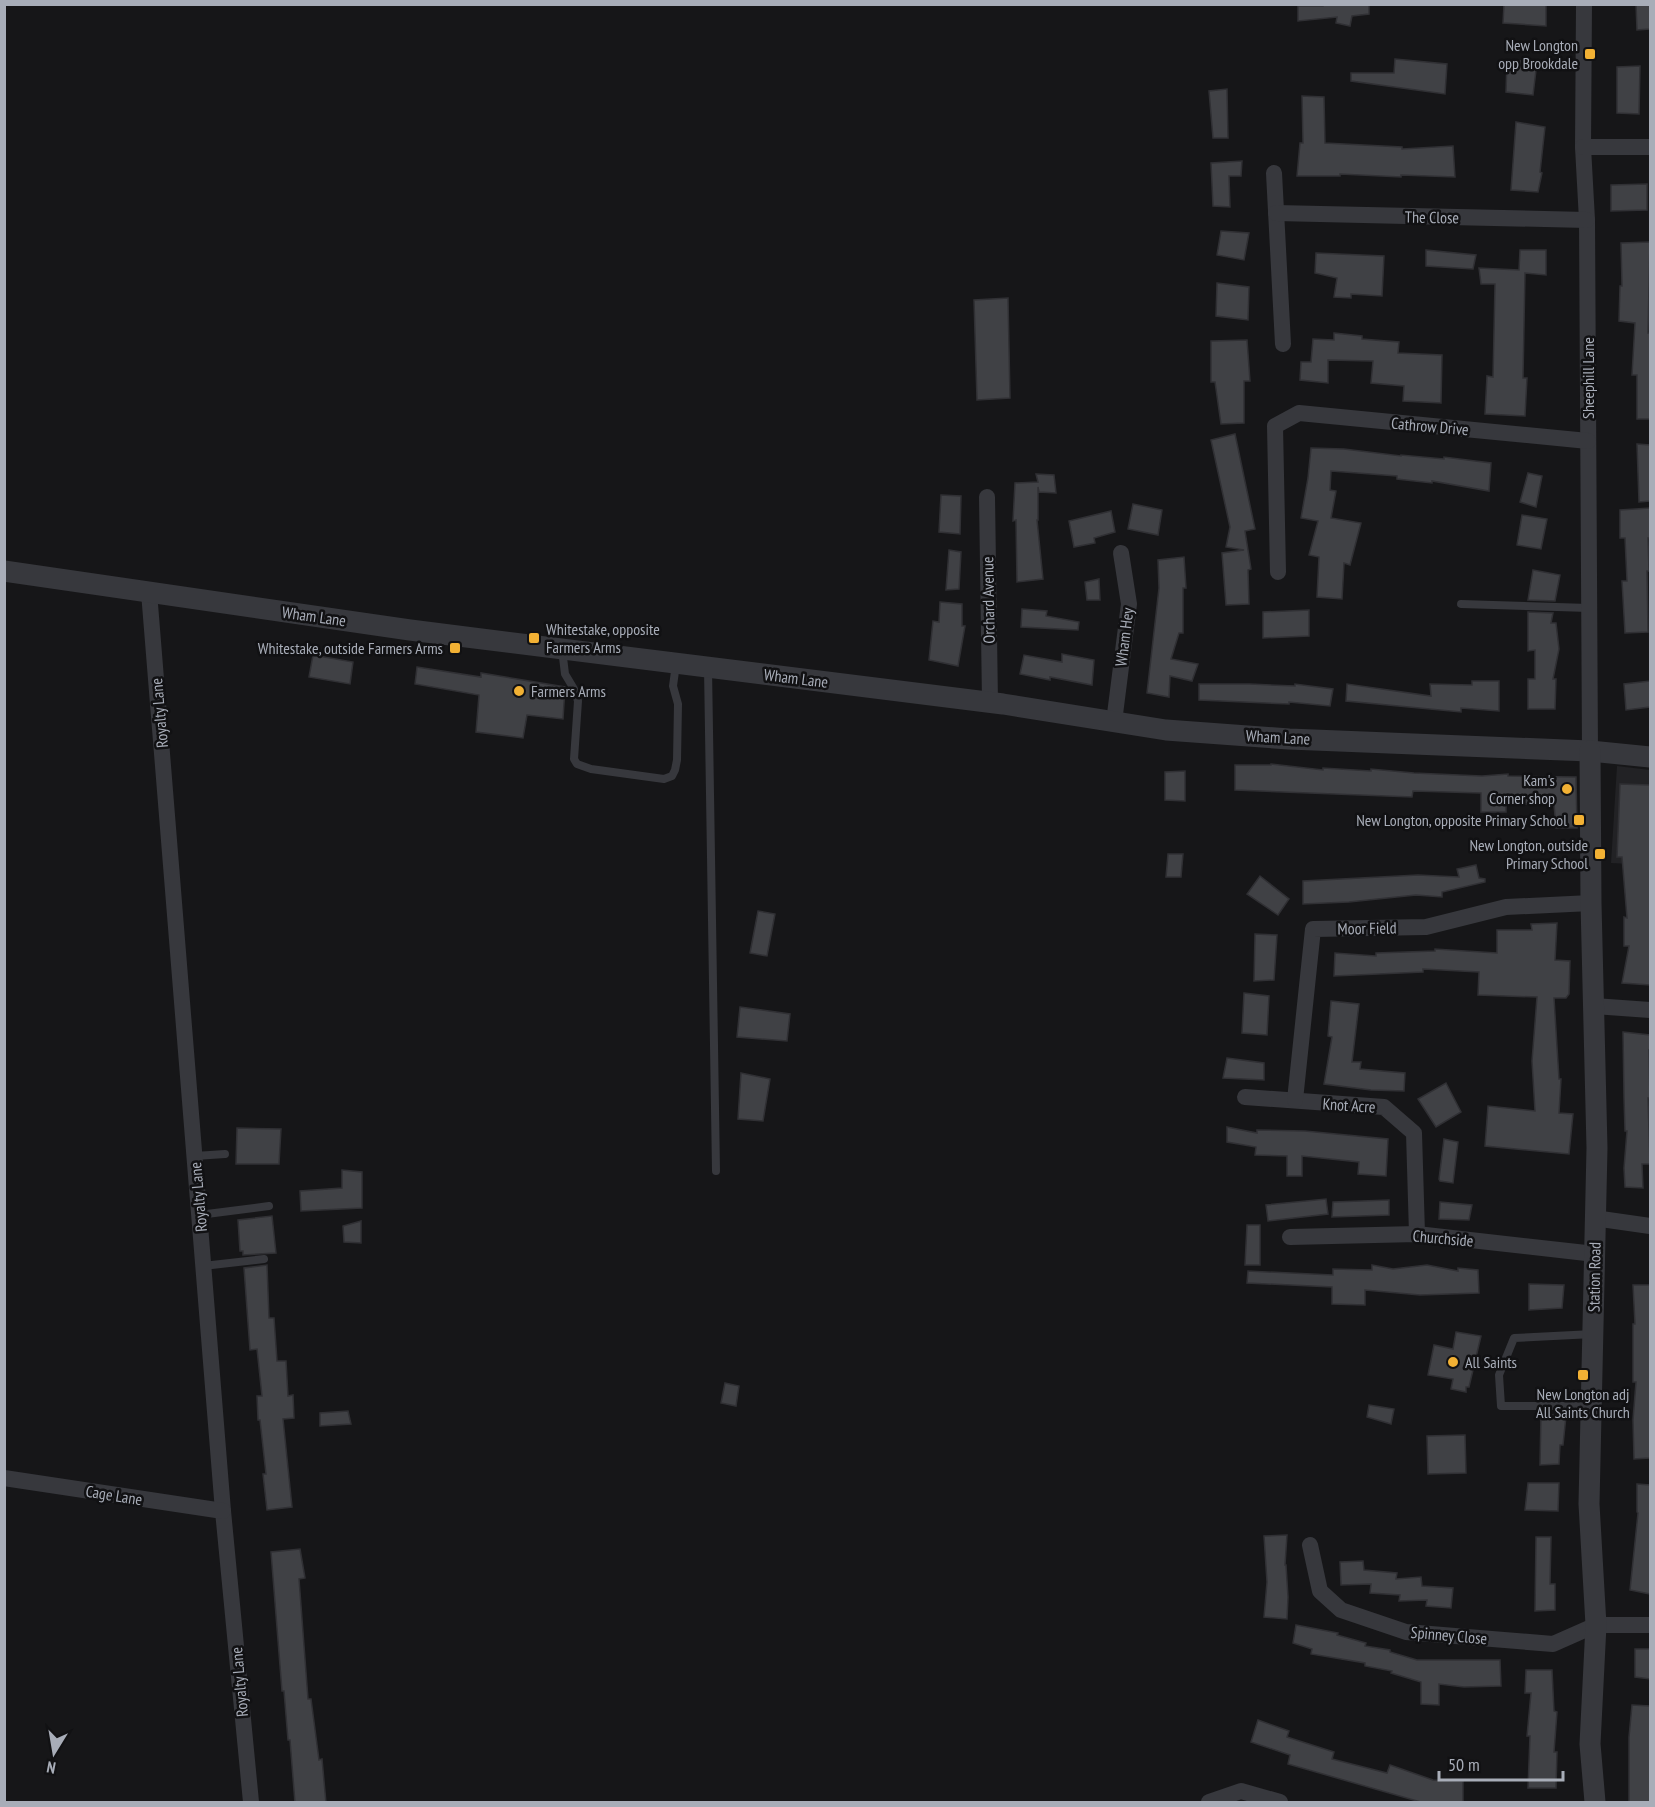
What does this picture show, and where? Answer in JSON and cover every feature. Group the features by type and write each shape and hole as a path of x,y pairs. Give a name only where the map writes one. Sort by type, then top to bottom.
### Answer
{"street":[{"name":"Sheephill Lane","path":"1584,4 1583,147 1587,220 1590,751"},
{"path":"1583,147 1650,147"},
{"path":"1274,173 1283,344"},
{"name":"The Close","path":"1276,213 1587,220"},
{"name":"Cathrow Drive","path":"1278,572 1275,426 1299,413 1588,441"},
{"name":"Orchard Avenue","path":"987,497 990,702"},
{"name":"Wham Hey","path":"1114,722 1129,604 1121,553"},
{"name":"Wham Lane","path":"4,571 410,630 990,702 1166,730 1289,739 1590,751 1650,757"},
{"name":"Royalty Lane","path":"149,592 223,1511 251,1803"},
{"name":"Station Road","path":"1590,751 1597,1148 1589,1504 1596,1625 1590,1744 1595,1803"},
{"name":"Moor Field","path":"1295,1100 1313,928 1426,927 1506,907 1591,903"},
{"path":"1594,1006 1650,1010"},
{"name":"Knot Acre","path":"1245,1097 1384,1107 1414,1133 1417,1234"},
{"path":"1594,1218 1650,1226"},
{"name":"Churchside","path":"1290,1237 1417,1234 1595,1254"},
{"name":"Cage Lane","path":"4,1478 223,1511"},
{"name":"Spinney Close","path":"1310,1545 1320,1591 1341,1610 1406,1632 1553,1644 1596,1625"},
{"path":"1596,1625 1650,1625"},
{"path":"1209,1803 1241,1791 1280,1803"}],"lane":[{"path":"1461,604 1588,608"},
{"path":"562,648 565,674 578,701 574,759 577,764 591,769 664,779 672,776 677,760 678,704 673,686 676,664"},
{"path":"708,668 716,1170"},
{"path":"195,1156 225,1154"},
{"path":"199,1215 268,1206"},
{"path":"203,1266 264,1259"},
{"path":"1591,1406 1501,1406 1499,1375 1515,1338 1593,1334"}],"shaded area":[{"path":"1617,766 1650,770 1650,865 1611,863"}],"building":[{"path":"1324,4 1369,4 1369,14 1352,16 1350,26 1336,23 1337,17 1298,21 1298,6 1323,6"},
{"path":"1504,4 1546,4 1546,26 1503,23"},
{"path":"1636,4 1650,4 1650,29 1637,30"},
{"path":"1395,59 1447,64 1445,94 1351,81 1351,73 1394,73"},
{"path":"1507,60 1537,62 1533,95 1506,92"},
{"path":"1640,66 1639,114 1617,113 1617,67"},
{"path":"1227,89 1228,138 1213,138 1209,91"},
{"path":"1302,96 1324,97 1325,143 1402,147 1402,149 1453,146 1455,177 1340,174 1340,176 1297,176 1300,143 1303,143"},
{"path":"1516,122 1545,127 1540,172 1542,173 1538,192 1511,190"},
{"path":"1242,161 1241,176 1229,176 1230,207 1213,206 1211,163"},
{"path":"1647,184 1647,210 1611,211 1611,185"},
{"path":"1221,231 1249,233 1244,260 1217,255"},
{"path":"1650,242 1648,333 1650,333 1650,419 1637,419 1637,375 1632,375 1635,323 1619,321 1620,286 1622,286 1621,243"},
{"path":"1426,250 1476,255 1473,269 1426,266"},
{"path":"1520,250 1546,250 1546,275 1525,273 1523,378 1527,378 1525,416 1485,414 1487,376 1493,377 1495,284 1481,284 1479,268 1519,270"},
{"path":"1316,253 1384,256 1382,296 1351,294 1351,298 1334,297 1337,278 1315,273"},
{"path":"1217,283 1249,287 1248,320 1216,316"},
{"path":"1008,298 1010,398 977,400 974,300"},
{"path":"1334,333 1362,336 1362,339 1399,342 1398,353 1442,355 1441,403 1403,401 1404,386 1371,383 1373,361 1328,360 1328,383 1300,380 1301,362 1311,362 1313,339 1334,340"},
{"path":"1247,340 1250,381 1244,381 1244,423 1221,424 1215,382 1211,382 1211,341"},
{"path":"1235,434 1255,529 1245,531 1251,569 1248,570 1249,604 1226,605 1222,553 1244,550 1226,547 1230,527 1211,440"},
{"path":"1637,444 1650,445 1650,501 1639,502"},
{"path":"1311,448 1444,459 1444,457 1491,463 1489,491 1432,481 1432,483 1397,479 1397,476 1331,471 1330,490 1336,491 1331,518 1361,523 1350,565 1344,563 1342,599 1317,597 1319,557 1309,555 1318,521 1301,518"},
{"path":"1528,473 1542,476 1536,507 1520,502"},
{"path":"1036,474 1054,475 1056,493 1039,492 1038,487 1037,520 1043,579 1017,582 1016,520 1013,521 1015,483 1038,482"},
{"path":"941,495 961,496 960,534 939,532"},
{"path":"1133,504 1162,510 1158,535 1128,529"},
{"path":"1650,508 1649,571 1647,571 1648,632 1625,633 1622,581 1627,581 1625,538 1620,538 1620,510"},
{"path":"1111,511 1115,532 1094,538 1095,543 1074,547 1069,521"},
{"path":"1522,515 1547,519 1541,549 1517,545"},
{"path":"949,550 961,552 959,589 946,590"},
{"path":"1184,557 1186,588 1183,588 1183,633 1179,633 1171,659 1198,664 1192,681 1170,676 1169,697 1147,693 1159,588 1158,560"},
{"path":"1533,570 1560,575 1555,601 1528,600"},
{"path":"1099,579 1100,600 1087,600 1085,582"},
{"path":"940,602 962,604 962,626 965,626 958,666 929,660 933,621 939,622"},
{"path":"1022,609 1047,611 1046,616 1079,622 1078,630 1021,627"},
{"path":"1309,610 1309,636 1263,638 1263,612"},
{"path":"1528,612 1553,613 1551,623 1556,623 1559,649 1553,679 1556,679 1555,709 1528,709 1528,679 1535,679 1535,650 1528,651"},
{"path":"1062,654 1094,660 1092,685 1020,674 1024,655 1062,662"},
{"path":"313,655 353,662 350,684 309,677"},
{"path":"417,667 481,677 481,673 565,687 563,719 527,715 523,738 476,732 479,695 415,684"},
{"path":"1472,681 1499,681 1499,711 1461,708 1461,712 1346,701 1347,684 1431,696 1430,684 1472,685"},
{"path":"1650,681 1650,707 1626,710 1624,684"},
{"path":"1199,684 1295,686 1295,684 1333,689 1330,706 1289,702 1289,704 1199,700"},
{"path":"1271,764 1323,770 1323,768 1371,771 1371,769 1482,776 1508,774 1508,776 1576,777 1577,828 1556,828 1554,804 1506,804 1506,812 1481,812 1481,793 1413,791 1412,797 1235,790 1235,765"},
{"path":"1185,771 1185,801 1165,800 1165,772"},
{"path":"1620,784 1650,785 1650,985 1622,983 1629,946 1624,946 1624,917 1627,918 1622,857 1617,857"},
{"path":"1168,854 1183,854 1181,877 1166,877"},
{"path":"1476,865 1479,878 1485,879 1485,882 1442,892 1442,897 1416,895 1303,904 1303,881 1418,875 1459,877 1457,869"},
{"path":"1260,876 1289,899 1278,915 1247,894"},
{"path":"758,911 775,914 767,956 750,953"},
{"path":"1557,923 1555,960 1570,961 1569,994 1566,998 1554,998 1559,1079 1561,1079 1559,1113 1573,1114 1569,1154 1485,1146 1488,1106 1535,1111 1532,1061 1537,997 1478,995 1479,972 1423,969 1423,972 1334,976 1335,953 1376,956 1376,953 1435,951 1435,949 1497,953 1497,930 1532,930 1531,924"},
{"path":"1255,934 1277,935 1274,980 1254,981"},
{"path":"1244,993 1269,996 1267,1035 1242,1033"},
{"path":"1331,1001 1359,1004 1352,1062 1361,1062 1360,1069 1405,1073 1404,1091 1371,1090 1324,1084 1332,1037 1328,1036"},
{"path":"740,1007 790,1014 787,1041 737,1037"},
{"path":"1623,1032 1650,1035 1650,1098 1648,1098 1650,1164 1642,1164 1643,1188 1625,1187 1627,1131 1625,1131"},
{"path":"1227,1058 1264,1063 1264,1080 1223,1078"},
{"path":"741,1073 770,1079 763,1121 738,1119"},
{"path":"1446,1083 1461,1112 1436,1127 1418,1099"},
{"path":"1227,1127 1257,1133 1257,1130 1305,1131 1388,1139 1386,1176 1358,1174 1359,1162 1302,1156 1302,1176 1287,1176 1287,1156 1255,1155 1256,1147 1227,1142"},
{"path":"237,1128 281,1129 279,1164 236,1164"},
{"path":"1444,1139 1458,1142 1453,1183 1439,1179"},
{"path":"342,1170 362,1172 362,1208 301,1211 300,1191 342,1188"},
{"path":"1326,1199 1328,1214 1268,1221 1266,1205"},
{"path":"1389,1200 1389,1215 1332,1217 1333,1202"},
{"path":"1440,1202 1472,1205 1469,1220 1439,1219"},
{"path":"272,1216 276,1253 243,1255 243,1251 240,1251 238,1220"},
{"path":"361,1221 361,1243 344,1242 343,1226"},
{"path":"1247,1225 1260,1225 1260,1265 1245,1265"},
{"path":"267,1265 269,1318 274,1318 277,1361 286,1361 288,1396 293,1395 294,1418 283,1419 292,1507 267,1510 263,1474 266,1474 260,1420 258,1420 257,1396 262,1396 257,1349 250,1350 244,1268"},
{"path":"1372,1265 1393,1269 1427,1265 1458,1271 1458,1268 1478,1270 1479,1293 1420,1295 1365,1290 1365,1305 1332,1304 1332,1287 1247,1283 1248,1271 1333,1275 1333,1269 1372,1270"},
{"path":"1529,1284 1564,1285 1562,1308 1529,1310"},
{"path":"1633,1285 1650,1285 1650,1458 1634,1459 1633,1420 1636,1382 1633,1382 1633,1324 1635,1324"},
{"name":"All Saints","path":"1456,1332 1481,1336 1466,1392 1451,1389 1453,1379 1428,1375 1434,1345 1453,1349"},
{"path":"725,1383 739,1386 736,1406 721,1403"},
{"path":"1369,1405 1394,1409 1391,1424 1367,1417"},
{"path":"348,1411 351,1424 320,1426 320,1413"},
{"path":"1541,1414 1566,1416 1559,1464 1540,1465"},
{"path":"1465,1435 1466,1473 1428,1474 1427,1436"},
{"path":"1528,1483 1559,1483 1558,1511 1525,1510"},
{"path":"1637,1484 1650,1485 1650,1594 1630,1590 1638,1513"},
{"path":"1287,1535 1285,1565 1288,1597 1287,1619 1264,1617 1267,1582 1264,1536"},
{"path":"1536,1537 1551,1537 1550,1584 1555,1584 1555,1610 1535,1611"},
{"path":"300,1549 305,1578 299,1579 308,1699 311,1699 319,1760 322,1759 326,1803 295,1803 290,1740 288,1740 284,1691 282,1691 271,1552"},
{"path":"1363,1561 1364,1570 1397,1573 1396,1579 1421,1577 1422,1586 1453,1588 1451,1608 1426,1606 1427,1600 1399,1601 1400,1595 1370,1593 1371,1584 1341,1585 1340,1562"},
{"path":"1296,1625 1338,1633 1337,1635 1366,1643 1365,1646 1390,1650 1390,1652 1417,1660 1500,1660 1501,1686 1464,1687 1439,1684 1439,1705 1421,1704 1421,1682 1391,1673 1392,1671 1365,1666 1365,1663 1311,1654 1312,1649 1293,1643"},
{"path":"1635,1649 1650,1649 1650,1679 1635,1677"},
{"path":"1526,1670 1552,1670 1554,1711 1557,1712 1554,1752 1557,1752 1556,1788 1528,1788 1530,1736 1527,1736 1531,1693 1525,1693"},
{"path":"1632,1705 1650,1706 1650,1803 1629,1803 1629,1737"},
{"path":"1258,1720 1289,1731 1287,1737 1334,1752 1332,1759 1387,1773 1390,1765 1433,1780 1463,1781 1463,1803 1424,1803 1288,1764 1290,1755 1251,1742"}],"place":[{"name":"New Longton opp Brookdale","path":"1590,54"},
{"name":"Whitestake, opposite Farmers Arms","path":"534,638"},
{"name":"Whitestake, outside Farmers Arms","path":"455,648"},
{"name":"Farmers Arms","path":"519,691"},
{"name":"Kam's Corner shop","path":"1567,789"},
{"name":"New Longton, opposite Primary School","path":"1579,820"},
{"name":"New Longton, outside Primary School","path":"1600,854"},
{"name":"All Saints","path":"1453,1362"},
{"name":"New Longton adj All Saints Church","path":"1583,1375"}]}
